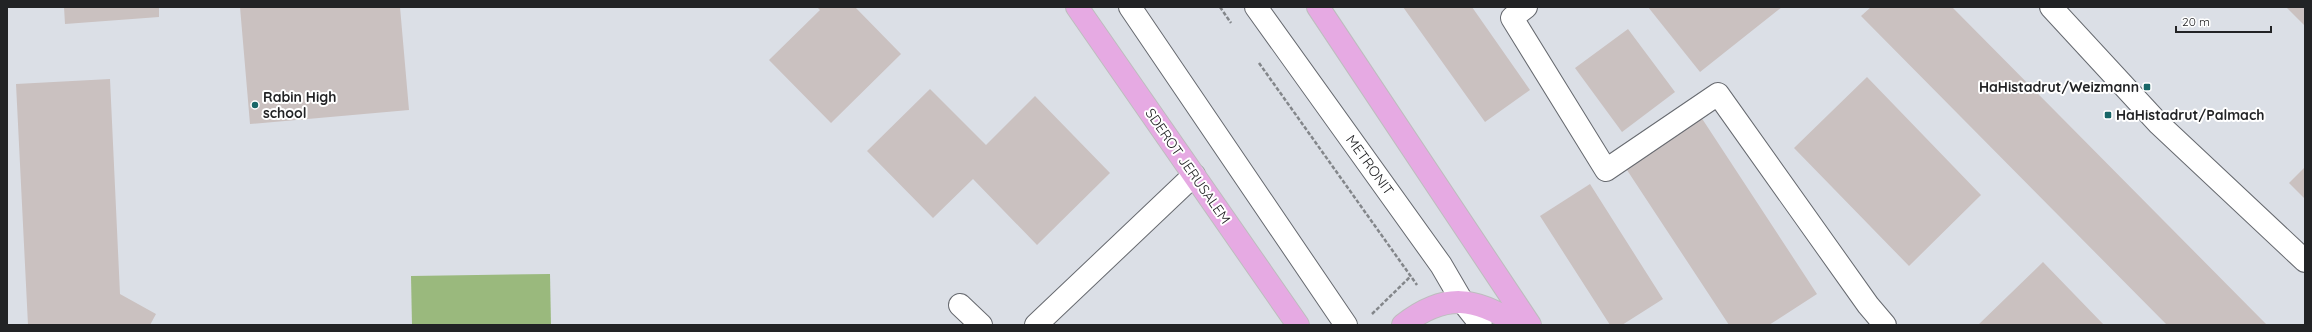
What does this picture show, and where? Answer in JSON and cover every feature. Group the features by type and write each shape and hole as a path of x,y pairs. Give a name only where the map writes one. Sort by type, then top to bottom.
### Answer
{"main road":[{"name":"SDEROT JERUSALEM","path":"1077,7 1298,325"},
{"path":"1318,7 1530,325"},
{"path":"1403,325 1416,315 1436,307 1462,301 1474,302 1497,311 1518,325"}],"street":[{"path":"1130,7 1346,325"},
{"name":"METRONIT","path":"1256,7 1441,265 1462,301 1481,325"},
{"path":"1526,7 1512,18 1606,170 1718,94 1868,305 1885,325"},
{"path":"2051,7 2159,124 2305,261"},
{"path":"1036,325 1194,175"},
{"path":"960,304 982,325"}],"path":[{"path":"1220,7 1234,26"},
{"path":"1256,59 1410,276"}],"green space":[{"path":"550,274 551,325 412,325 411,276"}],"building":[{"path":"64,7 159,7 159,17 65,24"},
{"path":"240,7 400,7 409,110 250,124"},
{"path":"817,7 855,7 901,54 831,123 769,60 820,10"},
{"path":"1403,7 1472,7 1530,90 1485,122"},
{"path":"1648,7 1782,7 1700,72"},
{"path":"1871,7 1952,7 2267,325 2167,325 1861,16"},
{"path":"2286,7 2305,7 2305,26"},
{"path":"1628,29 1675,92 1622,132 1575,68"},
{"path":"1867,77 1981,195 1909,266 1794,148"},
{"path":"110,79 120,294 156,314 150,325 28,325 16,84"},
{"path":"930,89 986,145 1035,96 1110,173 1037,245 973,179 933,218 867,151"},
{"path":"1701,117 1817,294 1769,325 1729,325 1625,167"},
{"path":"2305,167 2305,199 2289,183"},
{"path":"1590,184 1663,299 1622,325 1610,325 1540,216"},
{"path":"2043,262 2104,325 1978,325"}],"place":[{"name":"HaHistadrut/Weizmann","path":"2147,87"},
{"name":"Rabin High school","path":"255,105"},
{"name":"HaHistadrut/Palmach","path":"2108,115"}]}
